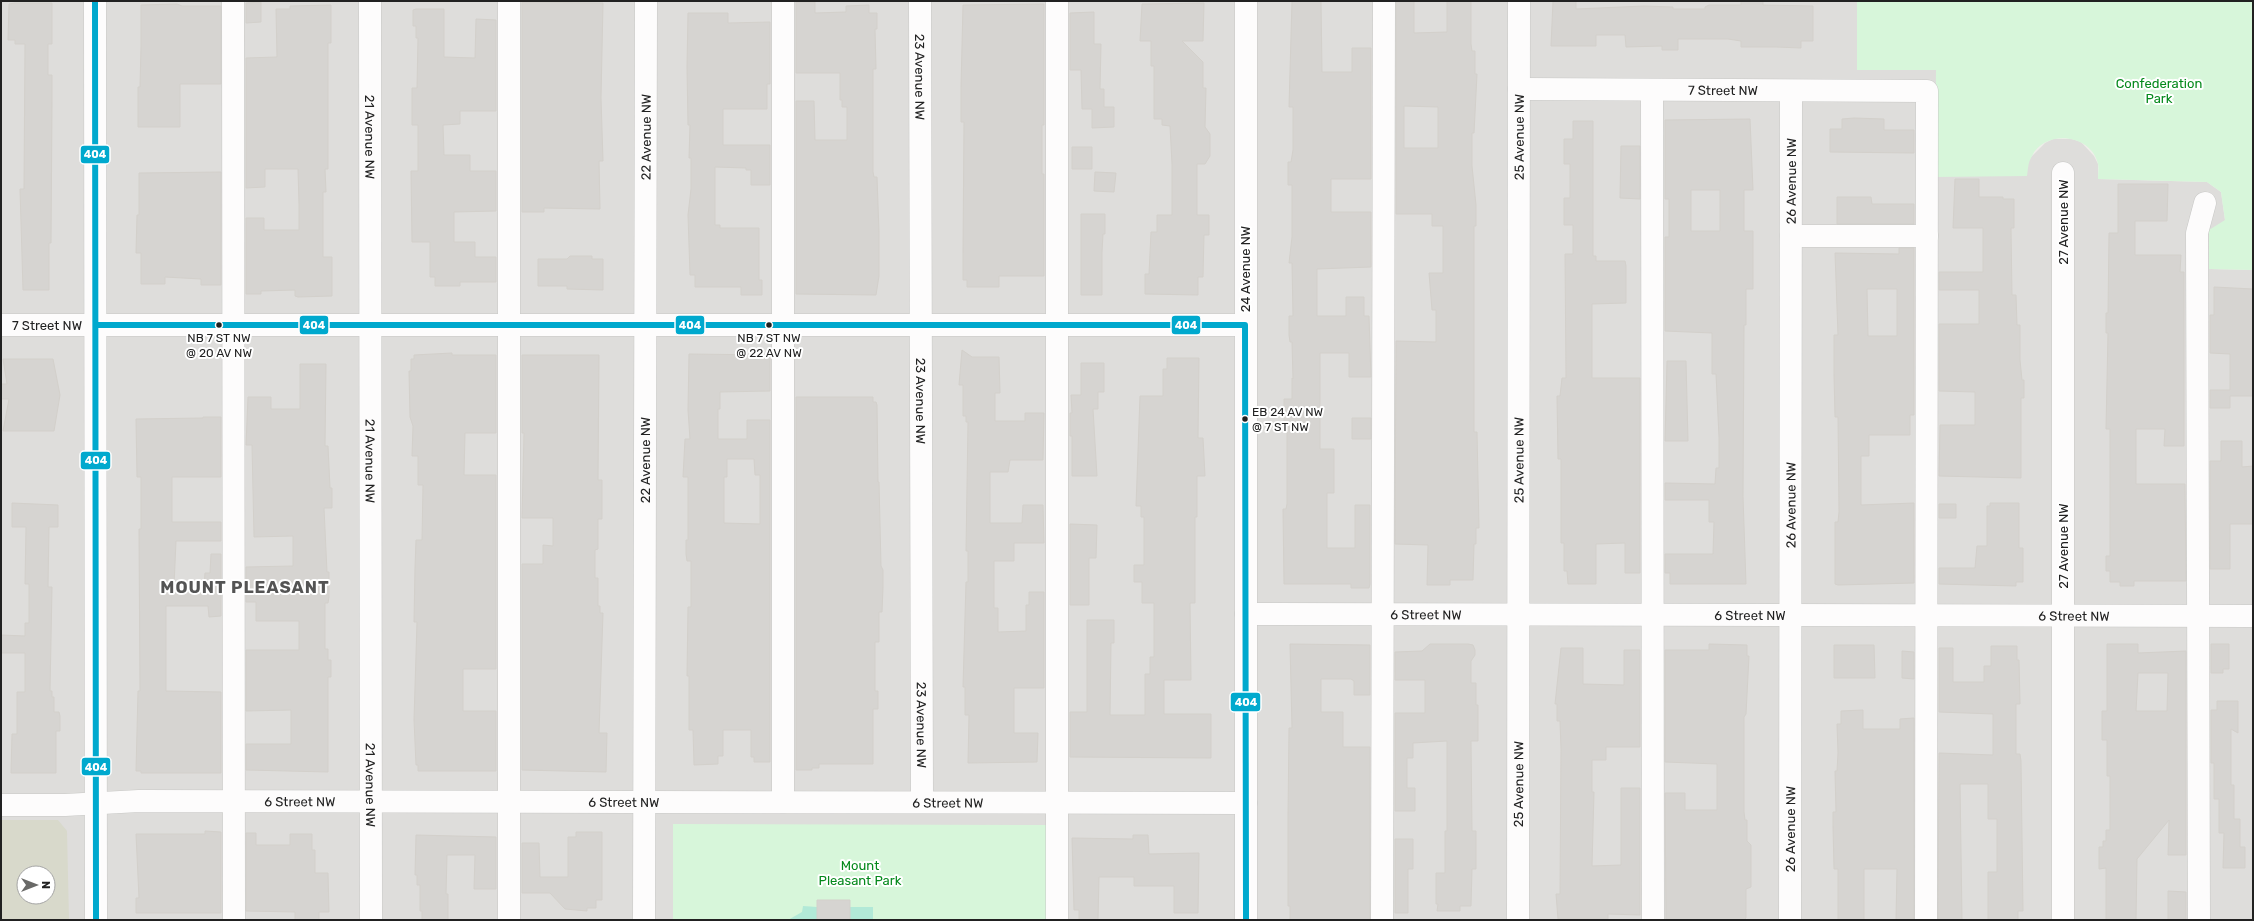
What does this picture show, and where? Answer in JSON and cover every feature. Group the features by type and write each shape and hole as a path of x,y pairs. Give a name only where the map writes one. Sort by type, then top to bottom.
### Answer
{"street":[{"path":"95,1 96,920"},
{"path":"233,1 234,920"},
{"name":"21 Avenue NW","path":"370,1 372,920"},
{"path":"509,1 508,326 510,920"},
{"name":"22 Avenue NW","path":"644,920 646,1"},
{"path":"783,1 783,802"},
{"name":"23 Avenue NW","path":"920,1 922,802"},
{"path":"1056,920 1057,1"},
{"name":"24 Avenue NW","path":"1246,1 1246,920"},
{"path":"1382,920 1384,1"},
{"name":"25 Avenue NW","path":"1518,920 1519,1"},
{"name":"7 Street NW","path":"1519,89 1927,91 1927,236"},
{"path":"1652,90 1653,920"},
{"name":"26 Avenue NW","path":"1790,920 1791,91"},
{"name":"27 Avenue NW","path":"2062,173 2063,920"},
{"path":"2199,920 2197,233 2205,203"},
{"path":"1791,236 1927,236 1926,920"},
{"name":"7 Street NW","path":"1,325 1245,325"},
{"name":"6 Street NW","path":"1246,614 1518,616 2253,616"},
{"name":"6 Street NW","path":"1,805 96,804 139,801 372,803 1246,803"}],"shaded area":[{"path":"1,1 1857,1 1857,70 1936,70 2030,158 2045,143 2053,139 2072,139 2081,142 2094,156 2098,164 2098,179 2207,182 2221,192 2225,220 2209,269 2253,270 2253,920 1,920"},
{"path":"1,820 58,820 67,831 69,920 1,920"}],"green space":[{"name":"Confederation Park","path":"1857,1 2253,1 2253,270 2209,269 2209,230 2225,220 2221,192 2207,182 2098,179 2098,164 2094,154 2086,146 2077,141 2066,138 2046,142 2037,149 2031,158 2027,176 1935,177 1936,70 1857,70"},
{"name":"Mount Pleasant Park","path":"673,824 1047,825 1046,920 673,920"},
{"path":"817,900 850,900 850,907 873,907 873,920 788,920 802,912 803,906 817,907"}],"building":[{"path":"1292,1 1321,1 1322,72 1352,72 1352,48 1371,48 1371,179 1331,179 1331,212 1371,212 1371,267 1317,269 1317,316 1346,316 1346,297 1364,297 1364,316 1369,316 1371,377 1349,377 1349,353 1320,353 1320,449 1334,449 1334,493 1327,493 1327,548 1355,548 1355,505 1370,505 1369,588 1351,588 1351,584 1284,584 1283,509 1286,509 1287,504 1287,427 1284,427 1284,399 1292,399 1292,378 1293,379 1292,342 1290,342 1289,335 1289,316 1293,316 1292,263 1289,263 1292,237 1292,185 1288,185 1288,162 1291,162 1293,150 1293,107 1289,107"},
{"path":"1396,1 1414,1 1414,33 1447,32 1447,1 1471,1 1471,44 1472,51 1475,51 1475,74 1477,74 1474,133 1472,133 1472,166 1476,205 1476,226 1474,226 1474,432 1477,432 1479,528 1476,528 1476,544 1474,544 1473,580 1450,580 1450,585 1427,585 1428,545 1395,544 1396,341 1436,342 1436,310 1432,310 1429,273 1443,273 1443,226 1432,226 1432,214 1396,214","holes":["1404,106 1438,107 1438,148 1404,148"]},
{"path":"1553,1 1576,1 1576,9 1644,6 1673,7 1673,9 1705,9 1705,7 1709,5 1741,5 1741,1 1763,1 1763,5 1813,6 1813,41 1801,41 1801,48 1741,47 1741,41 1728,39 1678,39 1678,50 1662,50 1662,46 1626,47 1625,35 1596,35 1596,46 1551,46"},
{"path":"261,2 261,22 246,23 246,3"},
{"path":"522,2 603,3 601,98 603,161 599,161 600,209 544,208 544,212 522,212"},
{"path":"796,2 815,2 815,13 846,12 846,6 869,5 869,13 877,13 877,29 875,29 876,69 873,69 873,172 874,177 877,177 879,232 879,276 876,295 796,294 796,101 814,101 815,140 847,140 847,107 842,107 842,100 840,100 840,73 796,73"},
{"path":"52,3 52,44 48,44 48,75 52,75 51,243 49,243 49,290 23,290 20,189 24,189 25,44 15,44 15,40 8,40 9,4"},
{"path":"1204,3 1203,41 1182,41 1203,62 1203,88 1206,88 1205,127 1210,134 1210,156 1205,164 1197,164 1197,215 1209,215 1209,235 1204,235 1203,277 1198,277 1198,295 1145,294 1145,274 1149,274 1151,232 1157,232 1157,215 1172,215 1172,164 1170,126 1162,125 1162,119 1154,119 1154,66 1151,66 1151,41 1140,41 1142,4"},
{"path":"177,4 182,6 221,6 221,84 180,84 180,127 138,127 141,5"},
{"path":"1044,4 1044,125 1042,125 1042,174 1044,174 1044,276 999,276 999,287 967,287 967,280 963,280 964,122 961,122 961,87 963,5"},
{"path":"331,5 331,43 328,43 328,169 325,169 326,192 323,192 323,257 332,257 332,296 298,297 295,296 295,290 261,291 261,294 246,294 246,218 264,218 264,230 299,230 299,204 298,169 265,169 265,187 246,188 246,58 277,57 276,9 290,9 290,6"},
{"path":"444,9 444,57 475,58 476,19 496,20 496,111 460,111 460,124 443,125 444,155 470,155 470,171 496,171 496,211 454,212 454,242 475,242 475,257 496,257 496,282 460,282 460,286 435,286 435,277 430,277 430,242 412,242 411,171 418,171 418,125 412,125 412,88 417,88 418,38 416,38 416,26 413,26 413,10"},
{"path":"1094,12 1094,44 1101,44 1100,89 1104,89 1104,107 1114,107 1114,127 1092,128 1092,109 1082,109 1081,70 1070,70 1070,13"},
{"path":"688,13 728,13 728,23 770,22 770,84 767,84 767,109 723,109 723,145 770,145 770,185 751,185 751,170 746,170 746,168 715,167 715,225 720,225 720,228 759,228 759,280 762,280 762,295 741,295 741,287 695,287 695,275 690,275 688,215 691,189 691,158 689,158 690,125 688,125"},
{"path":"1750,119 1753,190 1744,190 1744,231 1753,231 1753,289 1746,289 1746,325 1744,325 1743,496 1746,584 1670,584 1670,573 1665,573 1665,554 1713,554 1714,522 1709,522 1709,500 1665,500 1665,483 1715,484 1716,468 1719,468 1719,437 1716,374 1712,374 1712,333 1665,331 1665,237 1669,237 1669,199 1665,199 1665,120","holes":["1691,190 1720,190 1720,231 1691,231"]},
{"path":"1842,119 1884,119 1884,130 1914,130 1914,153 1830,152 1830,129 1842,129"},
{"path":"1573,121 1593,121 1593,256 1596,256 1596,261 1625,261 1626,266 1626,303 1592,304 1592,378 1640,378 1640,573 1625,573 1625,543 1596,544 1596,584 1568,584 1567,571 1564,571 1564,543 1561,543 1561,459 1558,459 1557,396 1560,396 1562,378 1566,378 1565,254 1573,254 1573,225 1564,225 1564,198 1570,198 1570,164 1564,164 1564,139 1573,139"},
{"path":"1621,146 1640,146 1640,199 1620,198"},
{"path":"1072,147 1092,147 1092,169 1072,169"},
{"path":"221,172 221,285 201,285 201,279 165,277 165,284 141,284 141,253 136,253 137,215 139,215 139,173"},
{"path":"1095,172 1116,173 1114,192 1094,191"},
{"path":"1955,179 1979,179 1979,197 2003,197 2003,199 2014,199 2014,228 2011,228 2012,295 2016,295 2017,325 2020,325 2020,360 2022,380 2024,380 2024,398 2021,398 2021,478 1939,476 1940,425 1975,425 1975,392 1939,391 1939,324 1979,324 1979,290 1939,290 1939,272 1983,272 1983,228 1953,228"},
{"path":"2118,184 2168,184 2167,221 2135,221 2135,255 2181,255 2180,272 2184,272 2184,446 2164,446 2165,429 2136,429 2136,484 2185,484 2186,581 2134,581 2134,586 2120,586 2120,582 2110,582 2110,571 2106,571 2106,556 2110,556 2110,429 2106,429 2108,333 2106,333 2106,313 2108,313 2109,233 2118,233"},
{"path":"1837,197 1871,197 1872,204 1914,204 1914,224 1837,224"},
{"path":"1081,214 1105,214 1105,234 1103,234 1102,252 1102,295 1081,295"},
{"path":"1899,248 1914,248 1914,415 1910,415 1910,435 1869,435 1869,456 1861,456 1861,505 1914,503 1914,583 1838,585 1835,584 1835,522 1838,522 1839,512 1838,417 1835,417 1834,374 1834,335 1838,335 1835,253 1899,254","holes":["1867,289 1897,289 1897,336 1868,336"]},
{"path":"570,256 592,256 592,259 603,259 603,290 567,289 567,286 538,286 538,259 567,259"},
{"path":"2214,287 2253,289 2253,396 2230,396 2230,408 2210,408 2210,390 2230,390 2230,354 2210,353 2210,315 2214,315"},
{"path":"962,350 972,357 999,357 1000,393 995,393 995,421 1025,421 1025,413 1044,413 1043,460 1010,460 1008,472 990,472 990,523 1022,523 1023,505 1043,505 1044,543 1014,543 1014,561 994,561 994,608 998,608 998,632 1026,631 1026,605 1029,605 1029,592 1044,592 1044,688 1014,688 1014,733 1038,733 1037,762 968,763 969,715 965,715 965,687 963,687 966,582 968,582 968,551 966,551 968,422 966,422 966,416 963,416 963,385 959,385"},
{"path":"452,353 452,355 496,355 496,433 465,433 464,475 496,475 496,669 463,669 463,711 496,711 496,771 418,771 418,765 416,765 414,720 417,622 414,622 415,568 416,540 422,540 423,485 418,485 418,456 412,456 413,426 410,417 409,371 411,371 411,359 414,359 414,355"},
{"path":"689,354 770,355 770,391 720,392 720,409 718,409 718,439 747,439 747,420 770,420 770,762 754,762 754,757 751,757 751,730 723,730 723,756 718,756 718,764 694,765 693,730 689,730 689,676 687,676 688,607 691,607 691,561 687,561 686,554 686,540 688,540 688,477 683,477 685,439 690,439 688,410","holes":["727,459 754,459 755,475 760,475 760,524 724,523 724,477 727,477"]},
{"path":"522,355 599,355 598,480 602,480 602,519 598,519 598,549 595,550 595,578 598,578 598,606 600,606 600,613 603,613 599,733 607,733 606,772 522,770 522,564 543,564 543,545 553,546 553,518 522,518 524,433 522,433"},
{"path":"1167,358 1199,358 1198,438 1203,438 1205,476 1197,476 1197,517 1195,517 1195,603 1190,603 1191,680 1164,680 1164,714 1211,714 1211,758 1070,757 1070,712 1087,712 1087,620 1114,620 1114,643 1111,643 1110,715 1145,715 1145,674 1150,674 1150,657 1154,657 1154,603 1142,603 1142,582 1134,582 1134,565 1144,565 1144,517 1141,517 1141,506 1136,506 1140,396 1163,396 1163,369 1167,369"},
{"path":"3,359 53,359 60,395 54,431 3,431 9,399 1,399 1,384 7,384"},
{"path":"1667,361 1686,361 1688,441 1665,441"},
{"path":"1081,363 1104,363 1104,392 1098,392 1098,409 1093,409 1097,476 1072,476 1072,436 1070,436 1070,413 1072,413 1071,395 1081,395"},
{"path":"300,364 326,364 325,446 328,446 330,488 332,488 332,508 324,508 327,572 329,572 329,597 328,603 325,603 325,649 328,649 328,660 331,660 331,677 328,677 328,772 246,770 246,744 291,744 291,710 246,711 246,650 299,650 299,621 256,621 256,602 246,602 246,567 293,566 293,536 254,537 252,445 246,445 248,397 271,397 271,409 300,409"},
{"path":"796,397 873,397 873,402 876,402 877,405 878,482 883,587 882,612 879,612 879,642 875,642 875,691 878,691 878,709 873,709 873,764 819,764 819,768 812,768 812,770 796,770"},
{"path":"221,417 221,477 172,477 172,522 221,522 221,541 176,541 174,586 204,586 205,573 210,573 211,554 221,554 221,616 209,617 208,606 166,606 166,691 221,692 221,773 141,773 141,771 136,771 138,691 140,691 139,529 141,529 141,477 137,477 136,419"},
{"path":"1352,418 1371,418 1371,439 1352,439"},
{"path":"2221,441 2242,441 2242,467 2253,466 2253,524 2230,524 2230,569 2210,569 2210,461 2221,461"},
{"path":"12,503 58,505 58,527 49,527 48,587 52,587 50,691 52,691 52,697 54,697 54,712 59,712 60,716 60,731 56,731 56,773 11,773 12,734 17,734 17,692 25,692 25,653 1,653 1,635 25,636 25,623 29,623 29,584 25,584 26,527 12,527"},
{"path":"1990,503 2019,503 2019,548 2023,548 2023,582 2016,582 2016,586 1939,584 1939,568 1975,568 1977,546 1987,546 1987,506 1990,506"},
{"path":"1939,504 1956,504 1956,518 1939,518"},
{"path":"1070,524 1097,525 1096,558 1089,558 1089,605 1070,605"},
{"path":"1290,644 1370,645 1370,695 1354,695 1354,681 1351,679 1321,679 1321,712 1343,712 1343,747 1370,747 1370,920 1290,920 1290,906 1288,906 1288,816 1289,728 1292,728"},
{"path":"1430,644 1468,644 1473,645 1475,650 1475,655 1471,661 1471,683 1476,683 1476,705 1478,705 1478,741 1471,741 1472,831 1476,831 1476,869 1472,869 1471,906 1460,906 1460,911 1437,911 1438,904 1436,904 1436,873 1445,873 1445,831 1447,831 1447,741 1413,743 1413,758 1407,758 1407,788 1415,788 1415,811 1395,811 1395,713 1425,713 1425,680 1395,680 1395,652 1422,651"},
{"path":"1709,644 1747,645 1747,656 1749,656 1746,714 1744,717 1744,812 1745,820 1747,820 1747,841 1751,845 1751,887 1746,889 1746,918 1744,920 1666,920 1665,793 1685,793 1685,810 1717,810 1717,764 1665,762 1665,650 1709,650"},
{"path":"2107,644 2138,644 2138,653 2186,651 2186,855 2168,855 2169,820 2137,859 2136,920 2106,920 2106,868 2099,869 2099,847 2103,847 2103,841 2106,841 2106,830 2110,830 2110,776 2107,776 2107,740 2102,740 2102,711 2107,711","holes":["2138,673 2168,673 2167,711 2136,711"]},
{"path":"2211,644 2229,644 2229,669 2223,669 2223,673 2211,673"},
{"path":"1834,645 1874,645 1875,678 1834,678"},
{"path":"1991,646 2017,646 2017,660 2019,660 2020,704 2016,704 2016,754 2020,754 2021,761 2023,911 2018,911 2018,920 1988,920 1988,872 1997,872 1997,819 1988,819 1988,784 1960,784 1962,920 1938,920 1939,753 1993,755 1993,714 1939,712 1939,648 1953,648 1953,682 1984,682 1984,666 1991,666"},
{"path":"1561,648 1583,648 1583,684 1624,685 1624,650 1640,650 1640,747 1606,747 1606,760 1592,760 1592,792 1594,792 1592,866 1621,865 1621,788 1640,788 1640,915 1608,914 1608,919 1558,919 1556,894 1560,894 1561,749 1560,721 1557,721 1557,704 1555,704"},
{"path":"1902,651 1914,652 1914,679 1902,678"},
{"path":"2217,701 2238,701 2238,733 2231,729 2231,785 2234,785 2234,819 2240,819 2240,847 2245,847 2245,868 2223,868 2224,833 2219,833 2219,799 2214,799 2214,763 2211,763 2211,710 2217,710"},
{"path":"1863,710 1863,729 1900,729 1900,719 1914,718 1914,920 1896,920 1897,869 1864,869 1864,920 1838,920 1838,869 1834,869 1833,826 1833,812 1836,812 1835,771 1837,771 1838,753 1837,724 1841,724 1841,711"},
{"path":"205,831 221,832 221,913 136,913 136,898 139,898 136,834 205,834"},
{"path":"576,832 602,832 602,900 596,900 596,908 587,908 587,911 565,909 550,893 522,893 522,843 539,843 540,877 568,877 568,837 576,837"},
{"path":"246,833 256,833 256,845 290,845 290,834 312,834 312,850 315,850 315,873 328,873 329,912 319,912 319,920 295,920 295,912 246,911"},
{"path":"416,835 496,837 496,889 474,889 475,855 447,855 446,894 448,894 448,920 422,920 422,911 420,911 420,885 417,885 417,875 415,875"},
{"path":"1133,835 1148,835 1149,854 1199,853 1198,913 1174,913 1174,886 1134,886 1134,877 1099,877 1098,920 1079,920 1079,910 1074,910 1072,838 1133,839"},
{"path":"1395,839 1413,839 1413,869 1408,869 1408,913 1395,913"},
{"path":"2168,891 2186,892 2186,920 2168,920"},
{"path":"817,900 850,900 850,920 817,920"}],"transit line":[{"name":"404","path":"95,1 96,920"},
{"name":"404","path":"96,325 1245,325 1246,920"}],"place":[{"name":"NB 7 ST NW @ 20 AV NW","path":"219,325"},
{"name":"NB 7 ST NW @ 22 AV NW","path":"769,325"},
{"name":"EB 24 AV NW @ 7 ST NW","path":"1245,419"}],"district":[{"name":"MOUNT PLEASANT","path":"245,587"}]}
